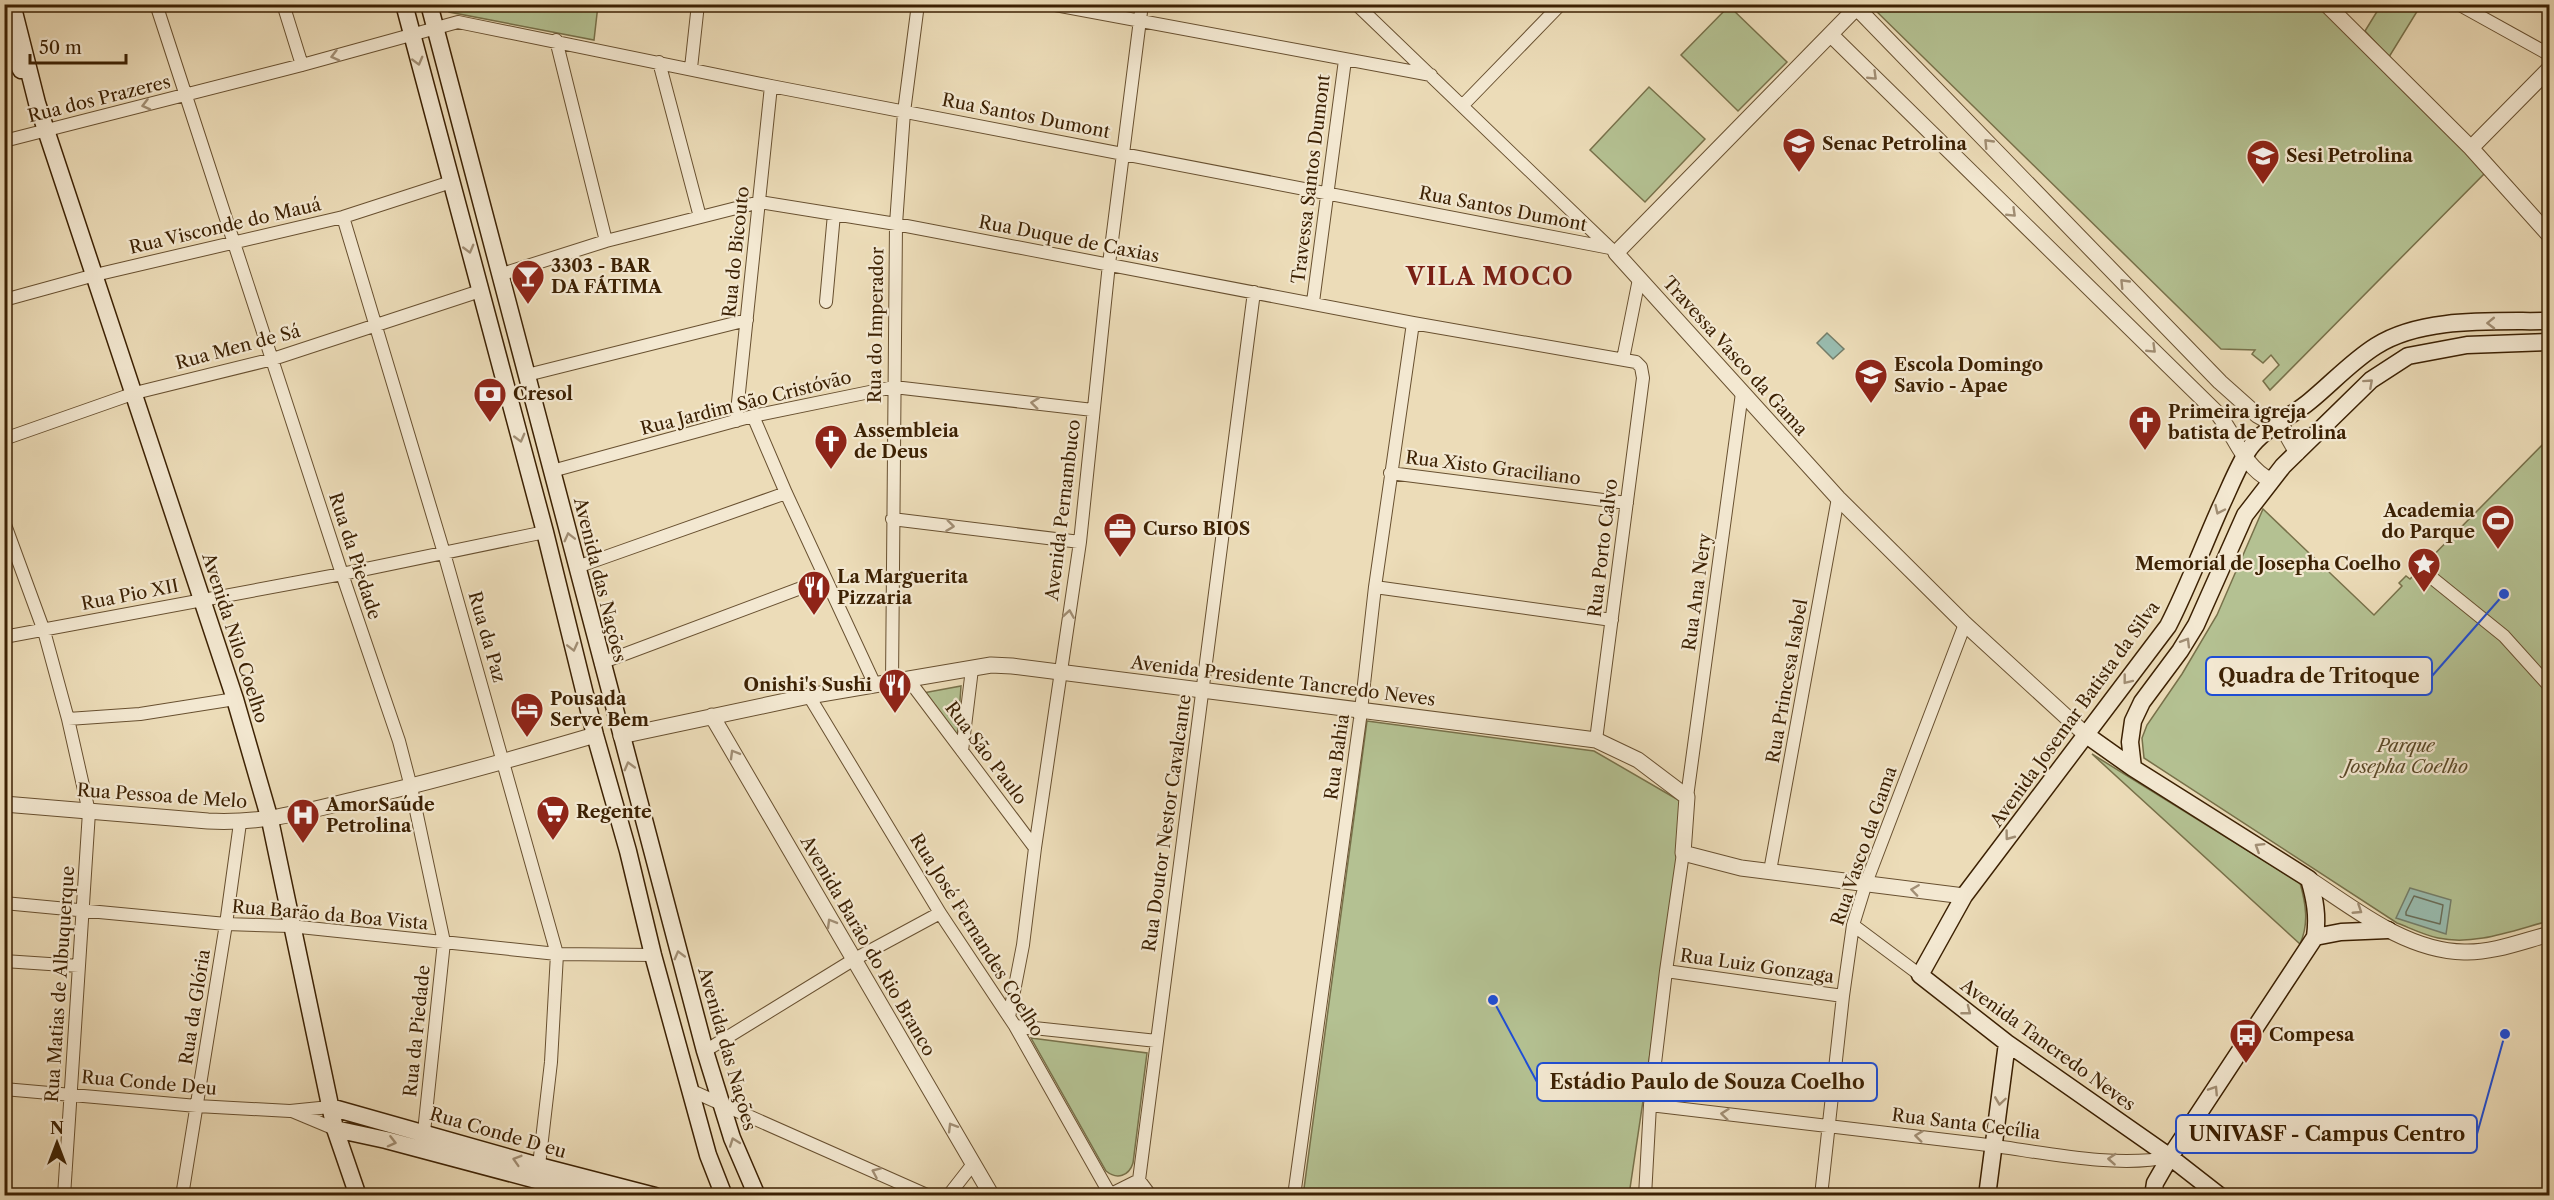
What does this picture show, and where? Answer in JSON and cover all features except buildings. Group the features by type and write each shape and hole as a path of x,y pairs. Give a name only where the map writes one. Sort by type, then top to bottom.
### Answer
{"main road":[{"path":"12,4 37,103"},
{"path":"404,4 545,532 595,735 718,1192"},
{"name":"Avenida das Nações","path":"429,4 705,1051 732,1138 757,1196"},
{"path":"4,33 37,103"},
{"name":"Avenida Nilo Coelho","path":"37,103 235,699 270,820 335,1129 358,1196"},
{"name":"Avenida Josemar Batista da Silva","path":"1920,975 1964,896 2168,626 2192,578 2210,530 2245,458 2257,440 2309,402 2376,345 2394,336 2453,323 2550,321"},
{"path":"2133,768 2130,742 2133,721 2142,702 2180,651 2196,625 2240,525 2270,480 2371,380 2408,356 2467,345 2550,342"},
{"path":"566,616 588,611"},
{"path":"2085,734 2133,768 2309,879 2317,918 2314,937 2170,1157 2155,1182 2154,1196"},
{"path":"628,851 633,855 644,854 650,843"},
{"path":"2314,937 2352,931 2388,930"},
{"name":"Avenida Tancredo Neves","path":"1920,975 2007,1043 2170,1157 2220,1196"},
{"path":"1987,1196 2007,1043"},
{"name":"Rua Conde D eu","path":"330,1107 424,1132 596,1196"},
{"name":"Rua Conde D eu","path":"335,1129 655,1196"}],"street":[{"name":"Rua da Piedade","path":"156,4 342,574 399,741 411,787 444,942 424,1132"},
{"path":"283,4 302,65"},
{"path":"691,68 698,4"},
{"name":"Rua do Imperador","path":"892,682 896,224 904,112 918,4"},
{"path":"1050,4 1431,75"},
{"name":"Avenida Pernambuco","path":"1012,1022 1080,542 1109,264 1142,4"},
{"name":"Travessa Vasco da Gama","path":"1356,4 1613,251 1838,498 1965,624 2085,734"},
{"path":"1463,105 1562,4"},
{"path":"2326,4 2471,148 2550,236"},
{"path":"2458,4 2550,54"},
{"path":"1613,251 1858,7 2220,382 2257,415 2276,424 2289,436 2297,453"},
{"name":"Rua Santos Dumont","path":"411,35 458,22 556,40 771,86 1124,153 1613,251"},
{"name":"Rua dos Prazeres","path":"4,141 411,35"},
{"path":"1831,35 2218,414 2256,472 2270,480"},
{"path":"556,40 606,241"},
{"name":"Travessa Santos Dumont","path":"1313,302 1345,60"},
{"path":"659,62 700,217"},
{"path":"2471,148 2550,68"},
{"name":"Rua do Bicouto","path":"736,421 771,86"},
{"name":"Rua Visconde do Mauá","path":"4,300 95,275 343,217 452,182"},
{"name":"Rua Duque de Caxias","path":"501,274 606,241 760,201 896,224 1313,302 1413,323 1636,362"},
{"path":"826,302 834,214"},
{"name":"Rua da Paz","path":"343,217 444,554 557,954 551,1062 538,1173"},
{"path":"1623,359 1639,279"},
{"name":"Rua Men de Sá","path":"4,439 135,393 273,358 480,291"},
{"name":"Rua Doutor Nestor Cavalcante","path":"1139,1180 1254,292"},
{"path":"527,375 747,320"},
{"name":"Rua Bahia","path":"1294,1196 1361,711 1390,473 1413,323"},
{"name":"Rua Porto Calvo","path":"1596,740 1643,378 1641,367 1636,362"},
{"name":"Rua Jardim São Cristóvão","path":"552,471 753,416 894,387 1093,410"},
{"name":"Rua Ana Nery","path":"1687,797 1742,393"},
{"path":"753,416 875,685"},
{"name":"Rua Xisto Graciliano","path":"1390,473 1627,503"},
{"path":"577,567 786,493"},
{"name":"Rua Princesa Isabel","path":"1770,871 1838,498"},
{"path":"892,519 1080,542"},
{"name":"Rua Matias de Albuquerque","path":"4,522 44,630 68,718 89,812 64,1196"},
{"name":"Rua Pio XII","path":"4,637 203,598 342,574 545,532"},
{"path":"2421,569 2504,636 2550,687"},
{"path":"601,663 825,579"},
{"path":"1375,587 1612,620"},
{"name":"Rua Vasco da Gama","path":"1821,1196 1853,924 1866,883 1965,624"},
{"name":"Avenida Presidente Tancredo Neves","path":"621,736 809,696 991,665 1596,740 1638,760 1687,797"},
{"path":"962,751 972,669"},
{"name":"Rua São Paulo","path":"908,679 1035,848"},
{"name":"Rua José Fernandes Coelho","path":"809,696 940,913 1012,1022 1111,1195"},
{"path":"68,718 140,714 235,699"},
{"name":"Avenida Barão do Rio Branco","path":"712,716 852,960 992,1196"},
{"name":"Rua Pessoa de Melo","path":"4,804 240,823 270,820 411,787 595,735"},
{"path":"1645,1196 1650,1106 1683,853 1687,797"},
{"name":"Rua da Glória","path":"182,1196 240,823"},
{"path":"1683,853 1741,868 1964,896"},
{"path":"2309,879 2388,930 2437,950 2466,953 2500,948 2550,934"},
{"name":"Rua Barão da Boa Vista","path":"4,903 226,924 291,926 557,954 654,955"},
{"path":"705,1051 852,960 940,913"},
{"name":"Avenida Tancredo Neves","path":"1853,924 1920,975"},
{"path":"4,961 79,966"},
{"name":"Rua Luiz Gonzaga","path":"1666,971 1843,996"},
{"path":"1012,1022 1157,1041"},
{"name":"Rua Conde Deu","path":"4,1089 197,1106 291,1111 330,1107"},
{"path":"692,1092 929,1196"},
{"name":"Rua Santa Cecília","path":"1650,1106 2102,1158 2149,1161 2170,1157"},
{"name":"Rua Conde Deu","path":"291,1111 335,1129"},
{"path":"948,1196 973,1164"},
{"path":"1111,1195 1139,1180 1151,1196"}],"green space":[{"name":"Sesi Petrolina","path":"1876,4 2317,5 2487,171 2270,390 2263,381 2279,365 2271,355 2263,363 2252,354 2255,350 2221,349 1873,8"},
{"path":"448,5 598,5 594,40 449,12"},
{"path":"2381,5 2421,5 2389,57 2365,31"},
{"path":"1729,6 1787,62 1738,111 1681,55"},
{"path":"1649,87 1705,139 1645,202 1590,150"},
{"name":"Parque Josepha Coelho","path":"2549,438 2549,921 2494,936 2466,940 2438,938 2397,923 2144,758 2142,738 2147,725 2182,674 2217,615 2263,509 2374,615 2402,586 2399,583 2406,576 2410,579"},
{"path":"961,686 957,744 923,693"},
{"path":"1367,721 1594,751 1687,805 1629,1195 1303,1196"},
{"path":"2092,754 2300,883 2306,914 2305,929 2300,944"},
{"path":"1031,1038 1147,1053 1133,1163 1126,1174 1118,1176 1106,1171"}],"water":[{"path":"1827,333 1844,349 1833,359 1817,343"},
{"path":"2410,888 2451,900 2446,934 2396,918"}],"place":[{"name":"Senac Petrolina","path":"1799,173"},
{"name":"Sesi Petrolina","path":"2263,185"},
{"name":"3303 - BAR DA FÁTIMA","path":"528,305"},
{"name":"Escola Domingo Savio - Apae","path":"1871,404"},
{"name":"Cresol","path":"490,423"},
{"name":"Primeira igreja batista de Petrolina","path":"2145,451"},
{"name":"Assembleia de Deus","path":"831,470"},
{"name":"Academia do Parque","path":"2498,550"},
{"name":"Curso BIOS","path":"1120,558"},
{"name":"Memorial de Josepha Coelho","path":"2424,593"},
{"name":"Quadra de Tritoque","path":"2504,594"},
{"name":"La Marguerita Pizzaria","path":"814,616"},
{"name":"Onishi's Sushi","path":"895,714"},
{"name":"Pousada Serve Bem","path":"527,738"},
{"name":"Regente","path":"553,841"},
{"name":"AmorSaúde Petrolina","path":"303,844"},
{"name":"Estádio Paulo de Souza Coelho","path":"1493,1000"},
{"name":"UNIVASF - Campus Centro","path":"2505,1034"},
{"name":"Compesa","path":"2246,1064"}],"district":[{"name":"VILA MOCO","path":"1490,276"}]}
